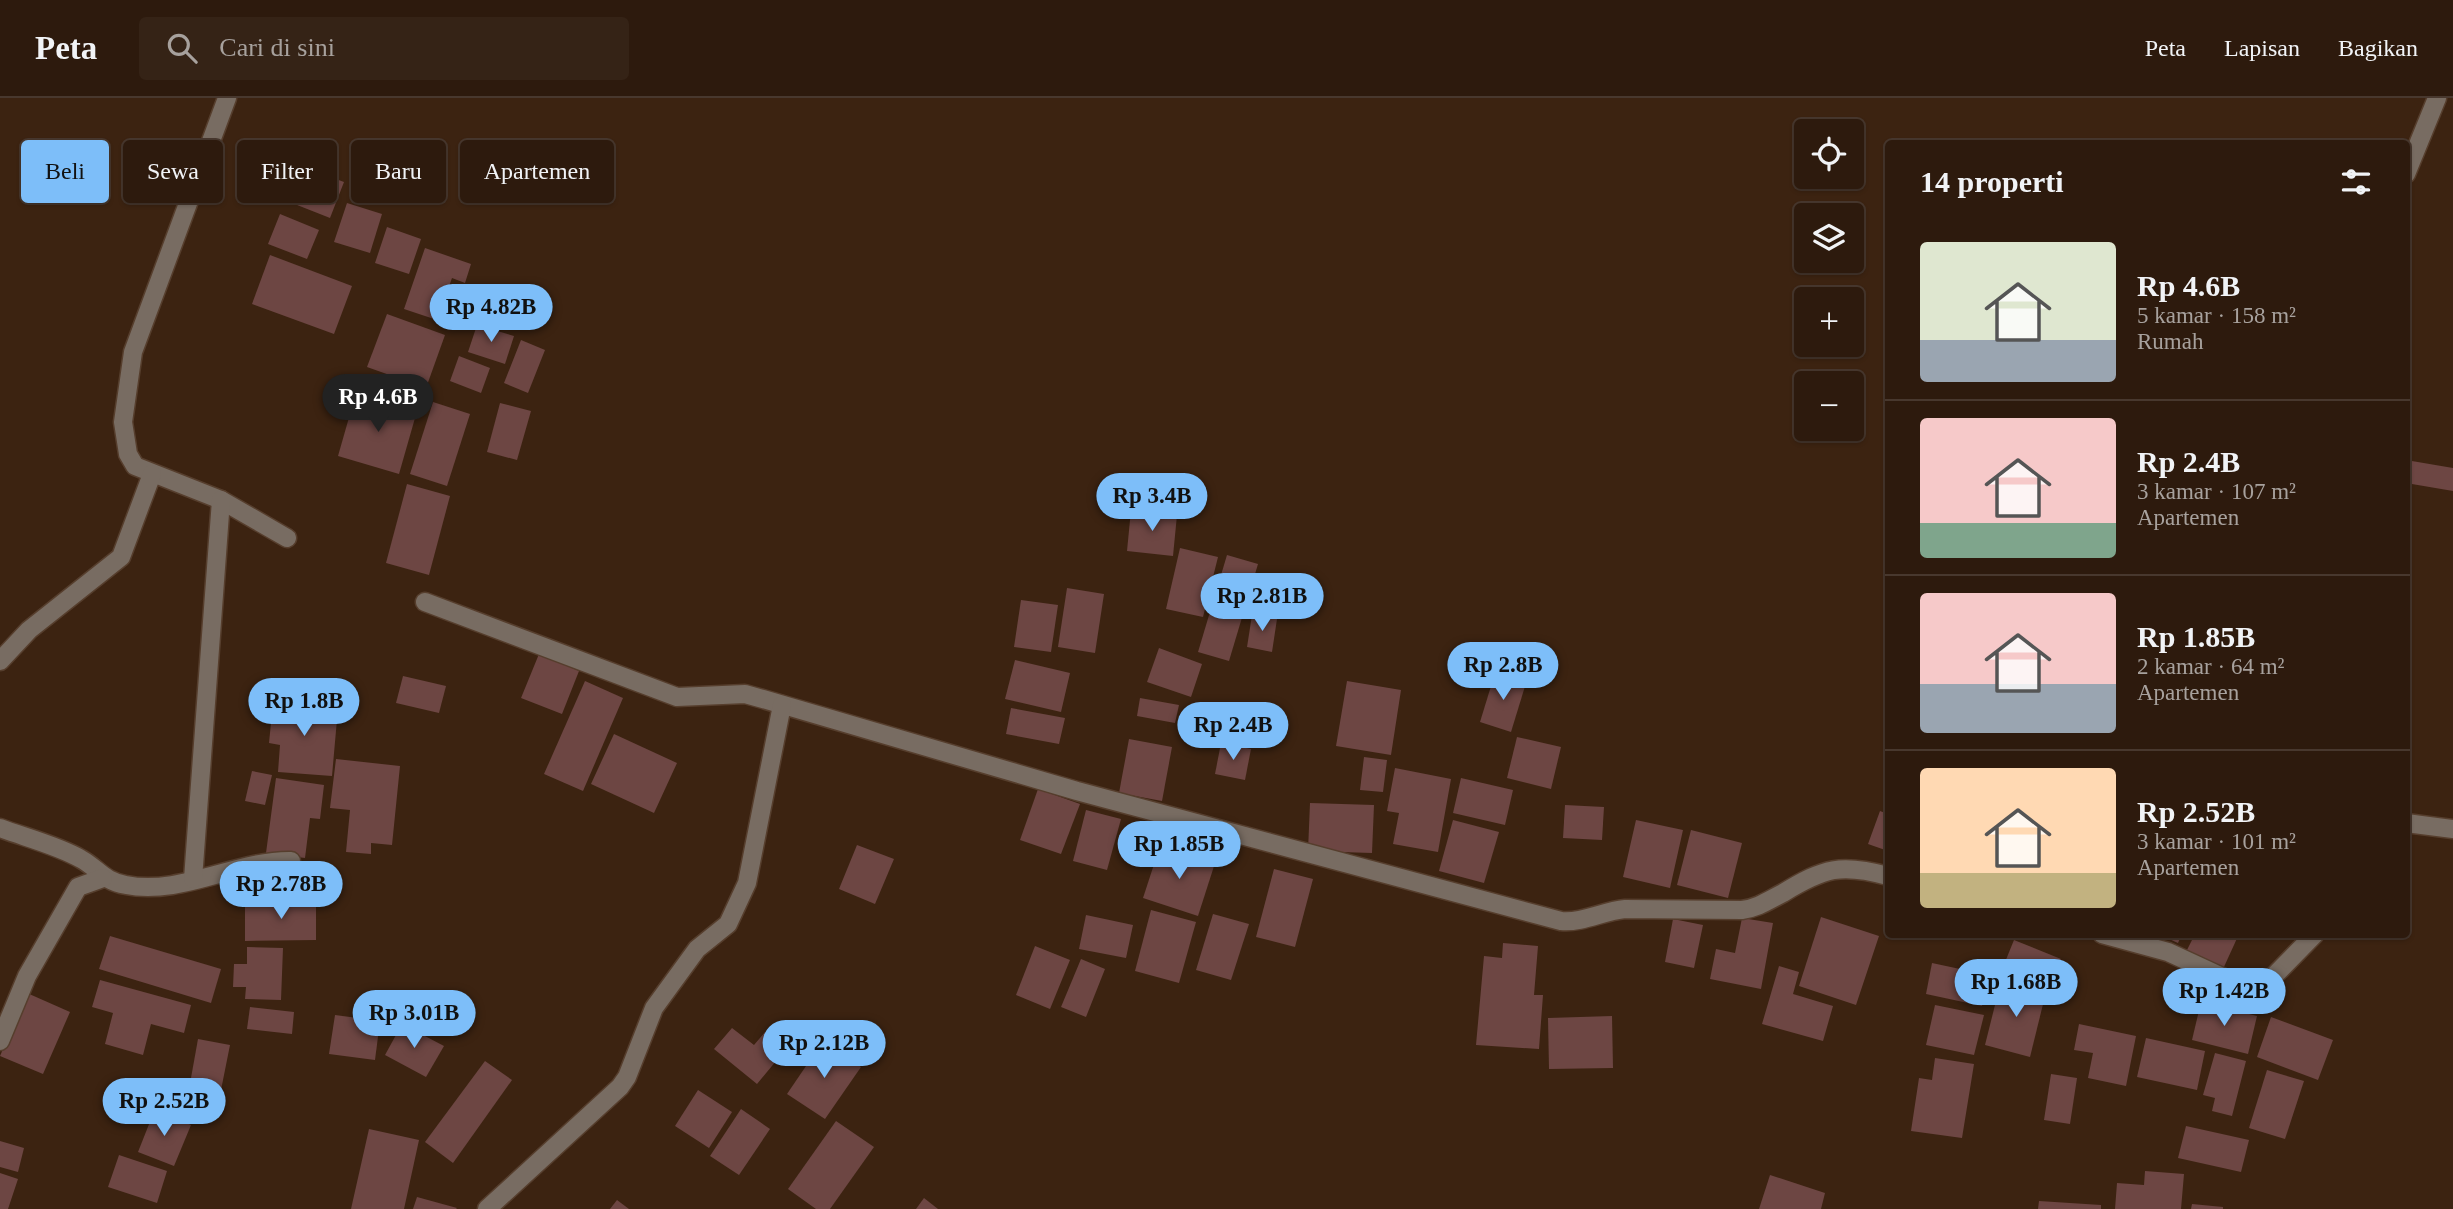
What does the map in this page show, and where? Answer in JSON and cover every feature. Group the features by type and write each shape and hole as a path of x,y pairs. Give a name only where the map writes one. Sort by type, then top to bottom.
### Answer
{"street":[{"path":"227,98 132,360 123,422 128,454 135,466 221,500 287,538"},
{"path":"2410,164 2437,98"},
{"path":"0,661 29,630 121,557 152,474"},
{"path":"193,879 221,500"},
{"path":"425,602 677,697 745,694 1077,791 1561,922 1576,922 1611,910 1625,909 1752,909 1812,875 1827,871 1860,869 1885,875"},
{"path":"487,1209 624,1083 654,1008 697,948 727,924 747,883 782,705"},
{"path":"2410,824 2453,829"},
{"path":"0,828 80,858 103,878 128,886 161,886 271,861 291,862"},
{"path":"0,1041 27,976 78,887 103,878"},
{"path":"2116,938 2168,953 2235,983 2251,986 2268,982 2311,938"}],"building":[{"path":"337,179 344,182 337,200"},
{"path":"292,203 336,203 330,218"},
{"path":"347,203 382,214 370,253 334,242"},
{"path":"280,214 319,230 307,259 268,244"},
{"path":"387,227 421,239 409,274 375,263"},
{"path":"425,248 471,264 465,283 452,278 437,320 404,309"},
{"path":"270,255 352,286 334,334 252,304"},
{"path":"387,314 445,335 426,388 367,367"},
{"path":"477,325 514,336 505,364 468,352"},
{"path":"521,340 545,350 528,393 504,383"},
{"path":"459,356 490,368 481,393 450,381"},
{"path":"356,393 417,411 399,474 338,456"},
{"path":"433,402 470,414 447,486 410,474"},
{"path":"500,403 531,411 517,460 487,452"},
{"path":"2410,461 2453,468 2453,491 2410,484"},
{"path":"407,484 450,496 429,575 386,563"},
{"path":"1131,510 1177,515 1173,556 1127,551"},
{"path":"1180,548 1218,557 1203,617 1166,609"},
{"path":"1227,555 1258,564 1229,661 1198,652"},
{"path":"1067,588 1104,594 1095,653 1058,647"},
{"path":"1021,600 1058,605 1051,652 1014,647"},
{"path":"1252,615 1277,619 1272,652 1247,647"},
{"path":"1159,648 1202,664 1191,697 1147,682"},
{"path":"539,654 579,671 562,714 521,698"},
{"path":"1015,660 1070,673 1061,712 1005,699"},
{"path":"1495,673 1526,683 1511,732 1480,722"},
{"path":"403,676 446,686 439,713 396,703"},
{"path":"585,681 623,698 583,791 544,774"},
{"path":"1347,681 1401,690 1391,755 1336,746"},
{"path":"1140,698 1179,705 1175,723 1137,716"},
{"path":"273,703 338,708 332,776 278,772 280,745 269,743"},
{"path":"1011,708 1065,718 1059,744 1006,734"},
{"path":"614,734 677,763 654,813 591,784"},
{"path":"1517,737 1561,747 1551,789 1507,778"},
{"path":"1129,739 1172,747 1162,801 1119,793"},
{"path":"1221,743 1251,749 1245,780 1215,774"},
{"path":"1364,757 1387,760 1383,792 1360,790"},
{"path":"336,759 400,766 392,845 371,843 371,854 346,852 350,810 330,808"},
{"path":"1395,768 1451,779 1438,852 1393,844 1399,813 1387,811"},
{"path":"252,771 272,775 265,805 245,801"},
{"path":"276,778 324,785 320,819 310,818 305,858 266,853"},
{"path":"1461,778 1513,790 1505,825 1453,813"},
{"path":"1038,789 1080,804 1061,854 1020,840"},
{"path":"1310,803 1374,805 1372,853 1308,851"},
{"path":"1565,805 1604,807 1602,840 1563,838"},
{"path":"1086,810 1121,819 1107,870 1073,861"},
{"path":"1880,811 1885,813 1885,850 1868,844"},
{"path":"1453,820 1499,832 1484,883 1439,871"},
{"path":"1636,820 1683,830 1670,888 1623,877"},
{"path":"1691,830 1742,843 1728,898 1677,885"},
{"path":"857,845 894,859 875,904 839,889"},
{"path":"1160,846 1215,863 1198,916 1143,898"},
{"path":"1274,869 1313,879 1295,947 1256,937"},
{"path":"316,900 316,940 245,941 245,901"},
{"path":"1151,910 1196,922 1179,983 1135,971"},
{"path":"1213,914 1249,924 1231,980 1196,970"},
{"path":"1086,915 1133,925 1126,958 1079,949"},
{"path":"1821,917 1879,936 1856,1005 1799,986"},
{"path":"1742,918 1773,923 1761,989 1710,979 1716,949 1735,953"},
{"path":"1673,919 1703,925 1694,968 1665,962"},
{"path":"110,936 221,969 211,1003 99,969"},
{"path":"2167,938 2180,938 2178,943"},
{"path":"2193,938 2237,938 2223,969 2186,952"},
{"path":"2014,940 2061,959 2049,986 2003,967"},
{"path":"1503,943 1538,946 1534,995 1543,995 1539,1049 1476,1045 1484,956 1502,958"},
{"path":"1035,946 1070,960 1050,1009 1016,995"},
{"path":"247,947 283,948 281,1000 245,999 246,987 233,987 234,964 247,964"},
{"path":"1081,959 1105,969 1086,1017 1061,1007"},
{"path":"1932,963 1988,975 1982,1006 1926,994"},
{"path":"1779,966 1799,972 1793,994 1833,1006 1823,1041 1762,1024"},
{"path":"100,980 191,1005 184,1033 151,1024 143,1055 105,1044 113,1013 92,1007"},
{"path":"2001,981 2046,992 2030,1057 1985,1045"},
{"path":"27,993 70,1012 43,1074 0,1056"},
{"path":"2201,1002 2257,1016 2248,1054 2192,1040"},
{"path":"1935,1005 1984,1015 1974,1055 1926,1045"},
{"path":"250,1007 294,1012 292,1034 247,1029"},
{"path":"335,1015 380,1021 375,1060 329,1054"},
{"path":"1612,1016 1613,1068 1549,1069 1548,1018"},
{"path":"2271,1017 2333,1040 2318,1080 2257,1057"},
{"path":"402,1024 444,1046 426,1077 385,1055"},
{"path":"2079,1024 2136,1036 2126,1086 2088,1078 2093,1053 2074,1050"},
{"path":"732,1028 754,1045 765,1032 786,1049 757,1084 714,1049"},
{"path":"2146,1038 2205,1051 2197,1090 2137,1077"},
{"path":"198,1039 230,1045 220,1095 189,1089"},
{"path":"823,1041 861,1067 825,1119 787,1094"},
{"path":"2215,1053 2246,1061 2232,1116 2212,1111 2215,1098 2203,1095"},
{"path":"1935,1058 1974,1064 1962,1138 1911,1131 1919,1078 1932,1080"},
{"path":"485,1061 512,1080 453,1163 425,1142"},
{"path":"2267,1070 2304,1081 2285,1139 2249,1128"},
{"path":"2051,1074 2077,1078 2070,1124 2044,1120"},
{"path":"698,1090 732,1112 709,1148 675,1126"},
{"path":"155,1109 191,1125 174,1166 138,1152"},
{"path":"741,1109 770,1129 739,1175 710,1156"},
{"path":"836,1121 874,1147 830,1209 816,1209 788,1189"},
{"path":"2186,1126 2249,1140 2241,1172 2178,1158"},
{"path":"369,1129 419,1140 404,1209 351,1209"},
{"path":"0,1141 24,1148 18,1172 0,1167"},
{"path":"119,1155 167,1171 157,1203 108,1187"},
{"path":"2145,1171 2184,1174 2181,1209 2115,1209 2117,1183 2144,1185"},
{"path":"0,1173 18,1179 8,1209 0,1209"},
{"path":"1770,1175 1825,1193 1821,1209 1759,1209"},
{"path":"417,1197 457,1208 413,1209"},
{"path":"924,1198 938,1209 916,1209"},
{"path":"617,1200 629,1209 610,1209"},
{"path":"2039,1201 2101,1205 2101,1209 2038,1209"},
{"path":"2192,1204 2223,1207 2223,1209 2191,1209"}]}
